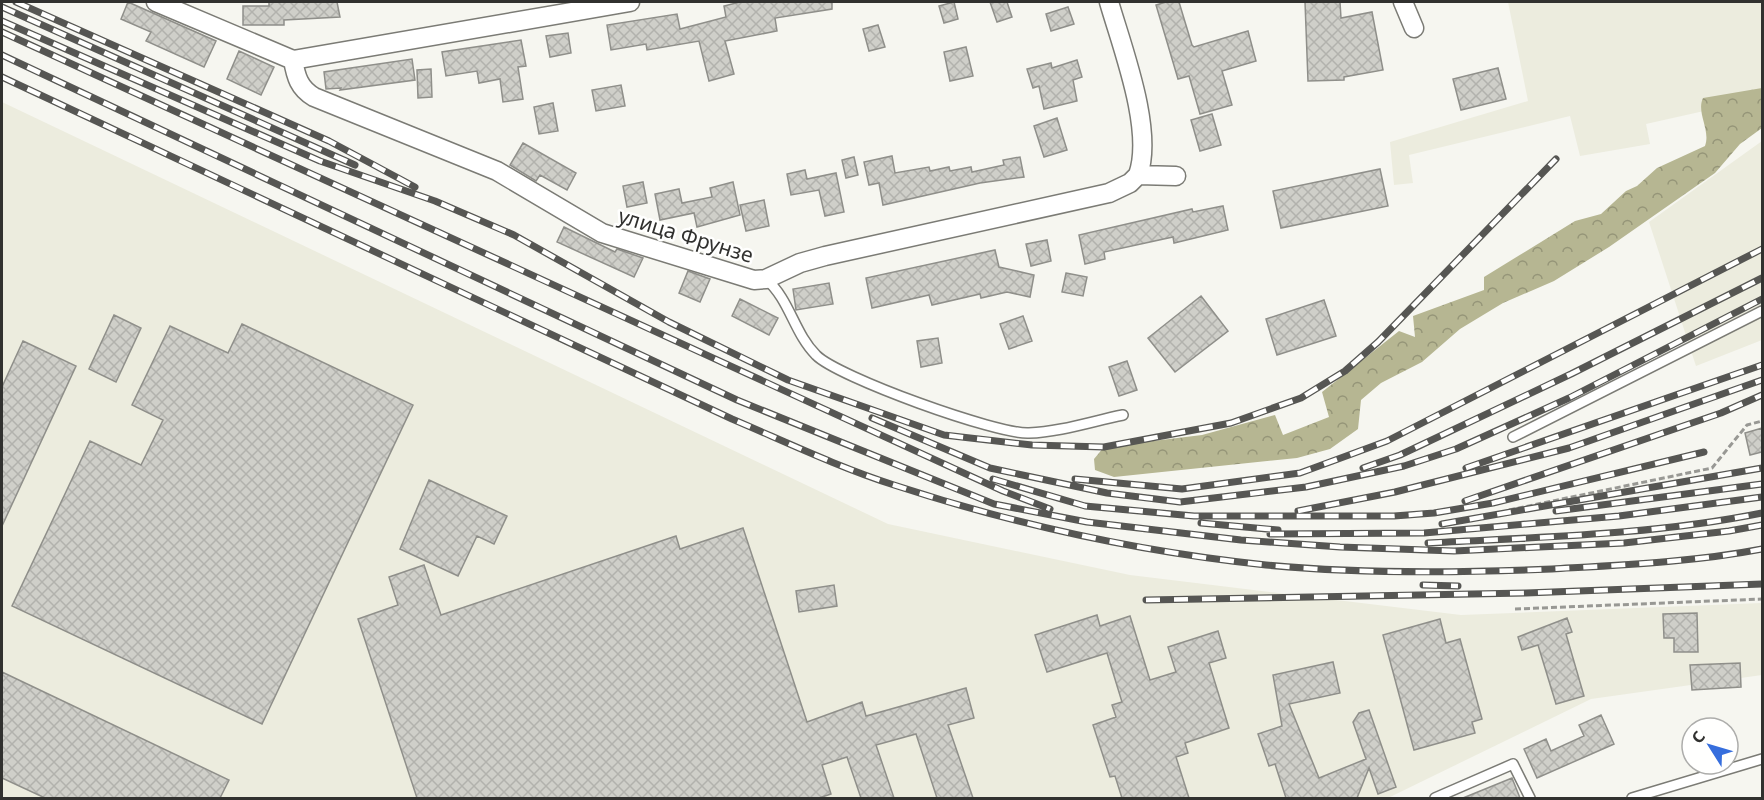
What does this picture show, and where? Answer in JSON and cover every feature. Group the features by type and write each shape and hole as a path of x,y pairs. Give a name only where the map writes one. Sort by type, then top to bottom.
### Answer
{"street":[{"path":"156,2 293,60 630,2"},
{"path":"1109,2 1128,67 1143,138 1144,152 1138,175 1176,176"},
{"path":"1403,2 1414,28"},
{"name":"улица Фрунзе","path":"293,60 296,78 301,87 314,97 482,163 602,233 742,278 766,279 800,263 825,256 1108,193 1130,183 1138,175"}],"lane":[{"path":"766,279 783,297 816,356 837,368 920,404 1013,433 1030,434 1124,415"},
{"path":"1513,437 1762,310"},
{"path":"1632,798 1762,759"},
{"path":"1435,798 1513,765 1530,798"},
{"path":"1665,788 1668,798"}],"path":[{"path":"1509,510 1712,468 1747,425 1762,421"},
{"path":"1515,609 1762,598"}],"shaded area":[{"path":"1508,2 1762,2 1762,98 1646,124 1650,144 1580,156 1570,116 1409,155 1413,183 1394,185 1390,142 1528,101"},
{"path":"2,102 888,524 1130,575 1461,615 1762,603 1762,675 1591,699 1388,798 2,798"},
{"path":"1762,141 1762,340 1696,366 1649,222"}],"green space":[{"path":"1762,88 1762,128 1740,144 1715,173 1609,247 1554,281 1503,303 1460,329 1422,362 1381,383 1361,400 1358,429 1330,449 1297,458 1114,477 1095,470 1094,459 1104,447 1202,435 1275,415 1283,435 1329,417 1322,392 1399,331 1415,337 1413,316 1484,290 1484,277 1575,221 1601,214 1626,191 1637,186 1657,168 1705,146 1706,134 1701,110 1703,98"}],"building":[{"path":"128,2 216,41 204,67 146,41 151,32 121,19"},
{"path":"269,2 337,2 340,17 284,20 284,25 243,25 243,6 269,6"},
{"path":"740,2 832,2 832,9 775,18 777,31 725,41 734,74 709,81 699,41 647,50 646,44 611,50 607,25 677,14 680,29 726,17 724,6"},
{"path":"954,2 958,19 944,23 939,6"},
{"path":"990,2 1007,2 1012,17 997,22"},
{"path":"1179,2 1194,47 1248,31 1256,61 1222,71 1232,105 1200,114 1189,76 1178,79 1156,5"},
{"path":"1305,2 1340,2 1341,18 1372,12 1383,70 1344,77 1344,80 1308,81"},
{"path":"1068,7 1074,24 1051,31 1046,14"},
{"path":"878,25 885,47 869,51 863,29"},
{"path":"568,33 571,53 550,57 546,36"},
{"path":"521,40 526,66 518,67 523,99 503,102 500,79 479,83 477,71 446,76 442,52"},
{"path":"966,47 973,76 950,81 944,52"},
{"path":"239,51 274,67 261,95 227,79"},
{"path":"412,59 415,80 340,90 341,88 326,89 324,72"},
{"path":"1077,60 1082,77 1073,80 1077,101 1044,109 1039,86 1033,88 1027,69 1051,63 1052,68"},
{"path":"1498,68 1506,99 1461,110 1453,79"},
{"path":"431,69 432,97 418,98 417,70"},
{"path":"621,85 625,106 596,111 592,90"},
{"path":"553,103 558,131 539,134 534,107"},
{"path":"1212,114 1221,145 1200,151 1191,120"},
{"path":"1057,118 1067,150 1044,157 1034,126"},
{"path":"523,143 576,173 567,190 540,175 536,181 510,165"},
{"path":"892,156 895,173 929,167 930,171 949,167 950,171 971,167 972,172 1004,165 1003,160 1020,157 1024,177 980,183 883,205 879,183 869,185 864,162"},
{"path":"854,157 858,175 846,178 842,160"},
{"path":"1380,169 1388,206 1281,228 1273,191"},
{"path":"805,170 807,179 836,173 844,212 825,216 819,190 791,195 787,174"},
{"path":"643,182 647,203 627,207 623,186"},
{"path":"733,182 740,215 697,227 694,213 660,220 655,194 679,189 682,203 712,197 710,188"},
{"path":"764,200 769,226 746,231 740,205"},
{"path":"1223,206 1228,230 1174,243 1173,237 1104,252 1105,259 1085,264 1079,235 1192,209 1193,212"},
{"path":"564,227 615,252 617,249 643,258 634,277 557,242"},
{"path":"1047,240 1051,261 1031,266 1026,244"},
{"path":"995,250 999,267 1034,275 1030,297 1007,292 981,298 980,294 932,305 929,295 872,308 866,278"},
{"path":"688,271 710,279 700,302 679,293"},
{"path":"1066,273 1087,277 1083,296 1062,292"},
{"path":"829,283 833,304 796,310 793,289"},
{"path":"1201,296 1228,331 1175,372 1148,338"},
{"path":"740,299 778,318 769,335 732,316"},
{"path":"1324,300 1336,336 1277,355 1266,319"},
{"path":"114,315 141,328 116,382 89,369"},
{"path":"1023,316 1032,341 1009,349 1000,324"},
{"path":"242,324 413,405 262,724 12,606 90,441 141,465 163,420 132,405 170,326 228,353"},
{"path":"938,338 942,363 921,367 917,341"},
{"path":"23,341 76,366 2,526 2,387"},
{"path":"1127,361 1137,390 1119,396 1109,367"},
{"path":"1762,428 1762,452 1750,455 1745,433"},
{"path":"429,480 507,516 494,544 477,536 458,576 400,549"},
{"path":"743,528 807,722 862,702 866,716 966,688 974,718 948,725 973,798 937,798 916,734 876,745 894,798 861,798 847,757 822,765 831,794 819,798 417,798 358,619 398,605 389,577 424,565 441,615 676,536 680,549"},
{"path":"834,585 837,606 799,612 796,591"},
{"path":"1697,613 1698,652 1674,652 1674,638 1664,638 1663,614"},
{"path":"1097,615 1100,626 1130,616 1150,680 1176,672 1168,647 1218,631 1226,658 1209,663 1229,728 1185,743 1188,753 1176,757 1189,798 1122,798 1115,776 1110,777 1093,725 1116,717 1112,705 1122,702 1107,653 1047,672 1035,635"},
{"path":"1567,618 1572,632 1566,634 1584,696 1556,704 1538,645 1522,650 1518,637"},
{"path":"1440,619 1446,643 1460,639 1482,719 1472,722 1475,733 1414,750 1383,635"},
{"path":"1333,662 1340,693 1289,704 1319,778 1366,759 1353,722 1359,713 1369,710 1396,787 1378,794 1369,768 1357,798 1286,798 1275,764 1269,766 1258,734 1282,726 1273,675"},
{"path":"1740,663 1741,687 1692,690 1690,665"},
{"path":"2,672 229,780 220,798 45,798 2,778"},
{"path":"1601,715 1614,744 1537,778 1524,749 1546,739 1551,751 1584,736 1579,725"},
{"path":"1512,778 1520,798 1463,798"}],"railway":[{"path":"16,2 329,141 415,187"},
{"path":"2,7 355,165"},
{"path":"2,21 320,161 435,201 514,235 669,322 788,380 944,435 1032,445 1104,447 1231,423 1301,398 1345,371 1378,342 1556,159"},
{"path":"2,32 1003,491 1050,509"},
{"path":"2,55 737,400 994,504 1087,522 1241,540 1340,547 1454,551 1624,543 1762,525"},
{"path":"2,77 732,419 873,478 985,512 1078,535 1172,552 1266,565 1337,570 1445,572 1552,569 1684,560 1762,549"},
{"path":"1075,479 1182,489 1300,473 1387,441 1762,249"},
{"path":"1363,468 1400,455 1571,374 1762,278"},
{"path":"872,418 990,468 1107,493 1180,502 1306,487 1404,466 1456,449 1569,398 1762,299"},
{"path":"1466,468 1762,365"},
{"path":"1298,511 1395,492 1569,448 1762,380"},
{"path":"1465,501 1721,413 1762,395"},
{"path":"993,479 1085,506 1194,516 1394,516 1434,513 1493,503 1704,452"},
{"path":"1442,524 1762,468"},
{"path":"1556,511 1762,484"},
{"path":"1270,534 1424,533 1619,516 1762,497"},
{"path":"1428,543 1638,531 1762,513"},
{"path":"1201,523 1278,530"},
{"path":"1146,600 1526,593 1762,584"},
{"path":"1423,585 1458,586"}]}
